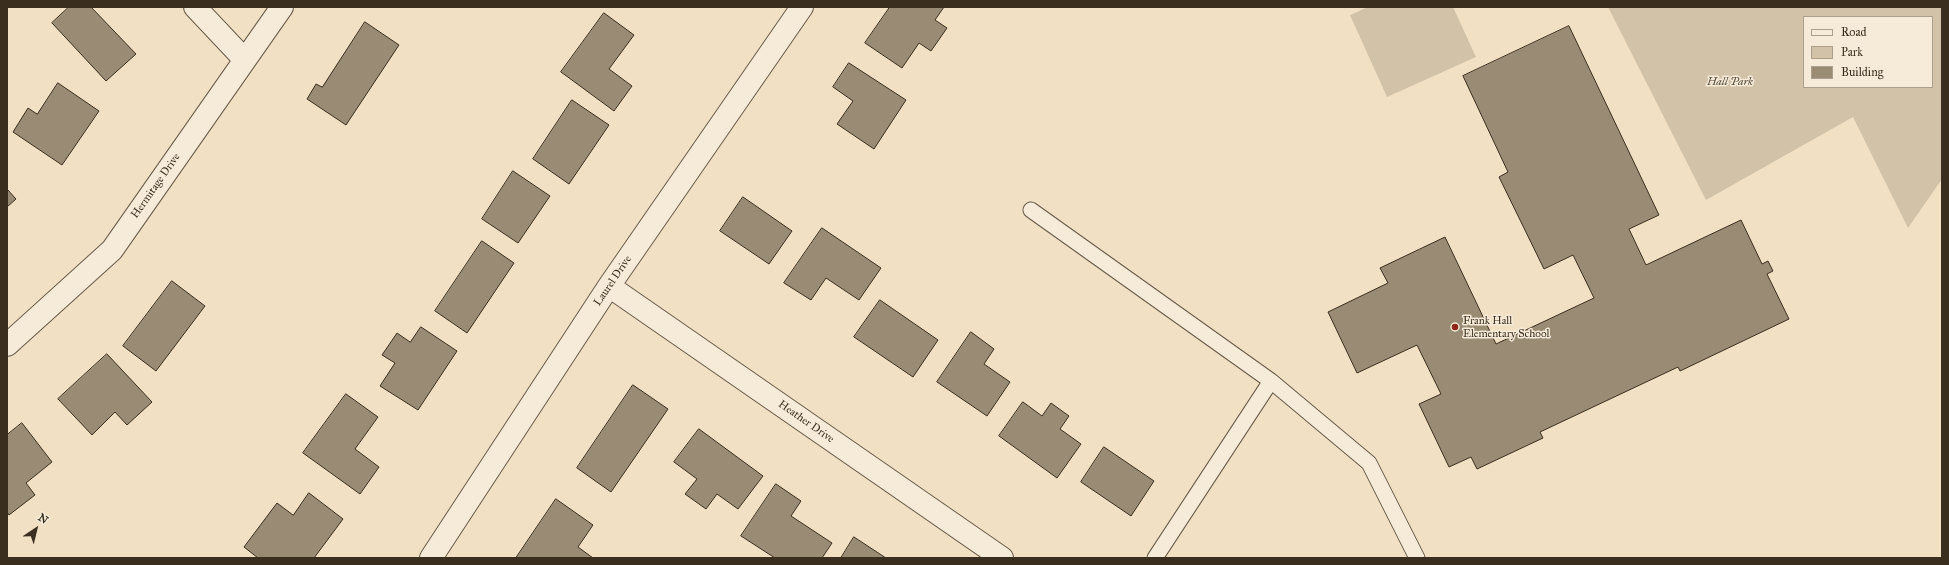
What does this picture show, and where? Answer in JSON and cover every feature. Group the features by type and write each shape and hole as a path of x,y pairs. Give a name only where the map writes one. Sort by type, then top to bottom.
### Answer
{"street":[{"path":"195,7 245,60"},
{"name":"Hermitage Drive","path":"7,345 112,250 282,7"},
{"name":"Laurel Drive","path":"431,558 609,286 802,7"},
{"name":"Heather Drive","path":"609,286 1002,558"}],"lane":[{"path":"1031,210 1271,381 1369,463 1417,558"},
{"path":"1155,558 1271,381"}],"green space":[{"path":"1368,7 1453,7 1476,57 1387,97 1350,15"},
{"name":"Hall Park","path":"1608,7 1942,7 1942,179 1908,228 1853,117 1706,200"}],"building":[{"path":"69,7 91,7 136,54 106,81 52,23"},
{"path":"890,7 944,7 935,20 947,28 931,51 919,43 902,68 865,43"},
{"path":"604,13 634,35 609,69 632,86 614,111 561,72"},
{"path":"365,22 399,45 346,125 307,99 316,84 322,87"},
{"path":"1569,26 1659,215 1629,229 1646,265 1741,220 1762,264 1768,261 1773,271 1767,274 1789,319 1680,371 1678,367 1540,432 1543,438 1477,469 1471,457 1449,467 1419,404 1441,394 1417,345 1357,373 1328,312 1388,283 1380,268 1445,237 1496,344 1594,298 1573,255 1544,269 1499,177 1508,172 1463,76"},
{"path":"849,63 906,100 874,149 837,124 853,101 833,87"},
{"path":"58,83 99,111 62,165 13,132 28,108 37,114"},
{"path":"572,100 609,125 569,184 533,159"},
{"path":"513,171 550,196 518,243 482,219"},
{"path":"7,189 16,199 7,207"},
{"path":"743,197 792,231 769,264 720,231"},
{"path":"822,228 881,268 859,300 826,278 811,300 784,283"},
{"path":"482,241 514,263 467,333 435,311"},
{"path":"172,281 205,306 156,371 123,346"},
{"path":"880,300 938,340 913,377 854,337"},
{"path":"421,327 457,351 418,410 380,386 395,363 382,355 397,333 410,342"},
{"path":"971,332 994,349 984,364 1010,382 987,416 937,382"},
{"path":"107,354 152,402 127,425 115,412 92,435 58,399"},
{"path":"633,385 668,409 611,492 577,468"},
{"path":"346,394 378,417 355,449 379,467 360,494 303,453"},
{"path":"1023,402 1042,416 1051,403 1069,416 1060,429 1081,444 1057,478 999,436"},
{"path":"22,423 52,462 26,483 35,495 9,515 7,512 7,435"},
{"path":"699,429 763,476 738,509 717,494 706,509 685,494 697,479 674,462"},
{"path":"1104,447 1154,481 1131,516 1081,482"},
{"path":"776,484 801,501 791,516 832,543 822,558 775,558 741,536"},
{"path":"309,493 343,519 314,558 258,558 244,547 277,503 293,515"},
{"path":"556,499 593,525 578,547 593,558 516,558"},
{"path":"854,537 886,558 841,558"}],"place":[{"name":"Frank Hall Elementary School","path":"1455,327"}]}
